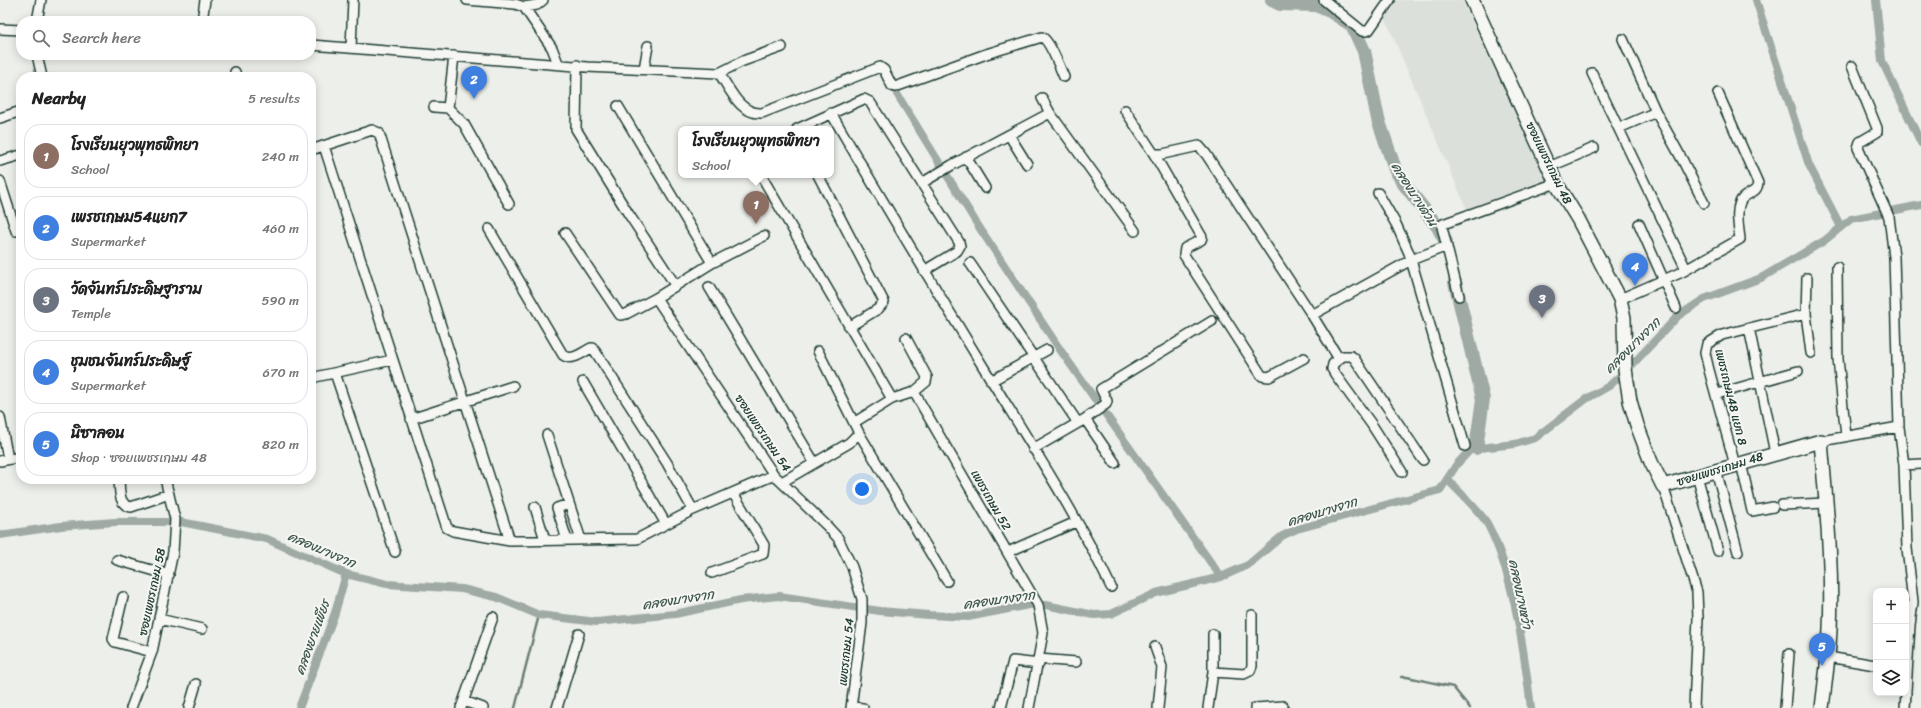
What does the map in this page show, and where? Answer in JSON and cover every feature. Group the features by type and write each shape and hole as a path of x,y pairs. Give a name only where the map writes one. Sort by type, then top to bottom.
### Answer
{"street":[{"path":"39,16 41,0"},
{"path":"203,16 205,0"},
{"path":"350,48 353,0"},
{"path":"467,0 515,4 524,7 537,5 544,0"},
{"path":"1324,0 1362,30 1366,31 1369,30 1390,0"},
{"name":"ซอยเพชรเกษม 48","path":"1472,0 1548,167 1578,219 1620,299 1624,318 1625,369 1630,401 1651,462 1663,486 1821,441"},
{"path":"524,7 552,48 558,63"},
{"path":"0,29 16,30"},
{"path":"719,73 743,107 752,113 762,113 880,67 884,70 892,86 895,87 986,54 1042,37 1049,46 1064,77"},
{"path":"1623,39 1656,112 1704,203"},
{"path":"316,45 577,65 719,73 743,61 782,47"},
{"path":"644,69 648,46"},
{"path":"448,108 454,56"},
{"path":"38,60 41,72"},
{"path":"577,65 576,128 628,213 676,286"},
{"path":"1852,66 1878,128 1874,135 1860,142 1858,148 1889,217 1894,257 1899,427 1904,465 1907,548 1913,602 1908,660"},
{"path":"1592,73 1686,268"},
{"path":"1620,299 1664,280 1740,239 1737,227 1741,201 1758,188 1758,183 1718,93"},
{"path":"1042,98 1050,113 1135,231"},
{"path":"803,126 864,99 868,100 922,183 960,246 957,250 924,271"},
{"path":"618,106 712,263"},
{"path":"434,107 448,108 464,124 509,204"},
{"path":"1125,110 1154,154 1202,237 1201,240 1185,248 1184,255 1262,376 1269,377 1304,358"},
{"path":"1619,128 1656,112"},
{"path":"0,118 16,113"},
{"path":"831,113 924,271 1096,555 1111,587"},
{"path":"922,183 966,157 1050,113"},
{"path":"316,148 372,130 379,133 466,400 510,541"},
{"path":"1010,135 1027,164"},
{"path":"324,146 392,360 448,528 453,531 510,541 638,539 692,510 774,475"},
{"path":"1154,154 1163,154 1199,146 1203,150 1312,315 1339,359"},
{"path":"1548,167 1594,148"},
{"path":"0,161 16,156"},
{"path":"966,157 985,188"},
{"path":"763,178 892,399"},
{"path":"820,178 884,302 878,309 849,327"},
{"path":"0,181 16,231"},
{"path":"1459,296 1442,247 1442,227 1446,222 1556,183"},
{"path":"1378,193 1396,224 1412,260 1465,446"},
{"path":"1639,224 1676,308"},
{"path":"489,229 563,355 567,358 572,357 593,348 667,463 692,510"},
{"path":"565,233 620,315 626,314 656,298 712,263 764,236"},
{"path":"1312,315 1412,260 1442,247"},
{"path":"970,264 1033,358 1115,463"},
{"path":"1837,267 1838,359 1846,436"},
{"path":"1807,278 1806,314 1811,353"},
{"path":"709,287 814,462"},
{"name":"ซอยเพชรเกษม 54","path":"656,298 774,475 838,538 852,566 862,598"},
{"name":"เพชรเกษม48 แยก 8","path":"1806,314 1722,335 1707,344 1705,353 1752,511 1777,506 1826,503"},
{"path":"1033,449 1082,421 1107,403 1101,389 1212,321"},
{"path":"1749,328 1775,453"},
{"path":"855,422 892,399 914,392 926,382 927,377 906,338"},
{"path":"818,350 855,422 859,433 947,581"},
{"path":"991,381 1047,350"},
{"path":"1402,472 1372,425 1335,374 1332,366 1346,355 1354,358 1423,460"},
{"path":"316,377 392,360"},
{"path":"1717,394 1798,371"},
{"path":"335,373 395,552"},
{"path":"583,382 666,524"},
{"path":"411,418 513,386"},
{"name":"เพชรเกษม 52","path":"914,392 1038,605 1043,632 1039,661 1029,708"},
{"path":"0,417 4,460 16,458"},
{"path":"1822,708 1828,657 1831,599 1830,542 1821,441 1899,427"},
{"path":"782,482 849,443 859,433"},
{"path":"547,436 581,540"},
{"path":"1904,465 1921,464"},
{"path":"1716,470 1738,552"},
{"path":"1697,476 1718,551"},
{"path":"120,484 122,503 126,507 131,508 169,494"},
{"name":"ซอยเพชรเกษม 58","path":"131,708 152,652 169,575 175,536 175,518 166,484"},
{"path":"1663,486 1697,592 1698,618 1694,708"},
{"path":"712,573 763,554 765,549 733,493"},
{"path":"554,499 567,540"},
{"path":"557,508 569,504"},
{"path":"535,507 545,540"},
{"path":"1008,552 1076,522"},
{"path":"116,560 169,575"},
{"path":"123,597 113,640 118,644 152,652"},
{"name":"เพชรเกษม 54","path":"851,707 862,623 862,598"},
{"path":"1213,672 1244,674 1250,671 1252,666 1252,615"},
{"path":"484,708 463,705 493,617"},
{"path":"159,619 202,629"},
{"path":"557,708 579,634"},
{"path":"1208,708 1213,672 1213,634"},
{"path":"1155,647 1162,667 1158,708"},
{"path":"1785,708 1789,654"},
{"path":"1828,657 1873,665"},
{"path":"1001,708 1013,661 1076,662"},
{"path":"189,708 196,684"},
{"path":"1905,708 1906,696"},
{"path":"1255,708 1283,706"},
{"path":"851,707 863,708"}],"shaded area":[{"path":"1397,0 1462,0 1548,182 1468,212 1385,18"}],"waterway":[{"name":"คลองบางด้วน","path":"1272,0 1280,4 1316,5 1330,11 1352,25 1364,51 1378,119 1395,169 1404,184 1438,227 1446,242"},
{"path":"1756,0 1809,165 1841,227"},
{"path":"1876,0 1882,61 1921,143"},
{"path":"897,94 977,224 1061,351 1221,577"},
{"name":"คลองบางจาก","path":"0,535 61,526 115,522 181,522 267,539 346,574 387,584 462,589 496,597 539,615 597,622 675,614 741,600 779,596 880,611 929,615 968,617 1029,605 1046,605 1094,615 1111,614 1156,593 1221,577 1248,565 1282,536 1297,529 1440,490 1457,464 1471,449 1515,444 1535,438 1586,399 1609,386 1630,367 1678,316 1704,299 1761,278 1824,241 1851,219 1921,205"},
{"name":"คลองบางด้วน","path":"1455,282 1483,399 1476,448"},
{"name":"คลองบางหว้า","path":"1447,479 1485,520 1497,545 1505,567 1517,614 1531,708"},
{"name":"คลองยายเพียร","path":"299,708 335,613 346,574"},
{"path":"515,708 539,615"},
{"path":"1401,677 1453,687 1470,708"}],"place":[{"name":"เพรชเกษม54แยก7","path":"474,99"},
{"name":"โรงเรียนยุวพุทธพิทยา","path":"756,224"},
{"name":"ชุมชนจันทร์ประดิษฐ์","path":"1635,286"},
{"name":"วัดจันทร์ประดิษฐาราม","path":"1542,318"},
{"name":"นิซาลอน","path":"1822,666"}]}
